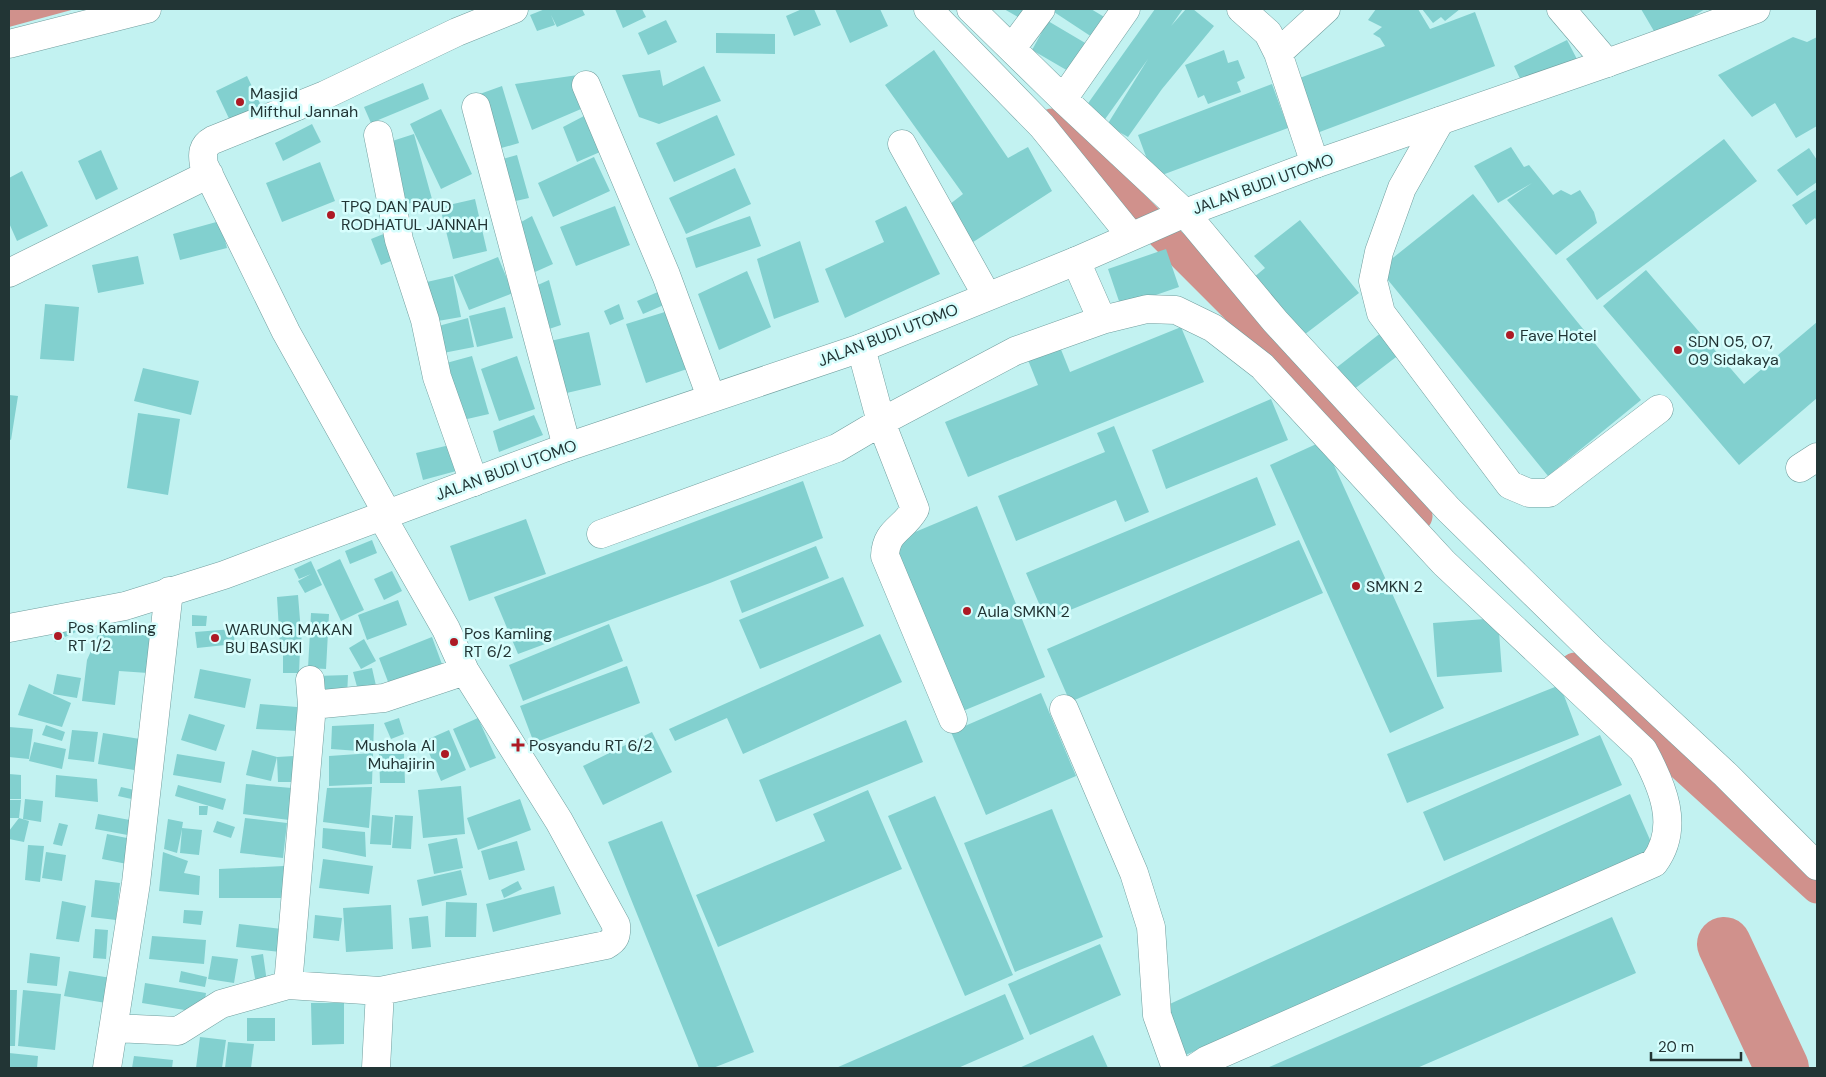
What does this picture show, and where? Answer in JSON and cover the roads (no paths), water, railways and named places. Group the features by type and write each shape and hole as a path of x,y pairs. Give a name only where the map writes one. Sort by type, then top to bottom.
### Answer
{"street":[{"path":"9,44 148,9"},
{"path":"114,1028 178,1031 221,1004 288,985 380,991 606,945 614,940 617,934 616,925 560,821 465,671 446,629 286,332 204,165 203,156 208,143 325,95 457,32 514,9"},
{"path":"928,9 1042,126 1136,234"},
{"path":"971,9 1179,215 1448,509 1593,651 1726,775 1817,866"},
{"path":"1012,48 1041,9"},
{"path":"1063,100 1126,9"},
{"path":"1241,9 1268,33 1278,54 1315,164"},
{"path":"1278,54 1326,9"},
{"path":"1561,9 1607,63"},
{"name":"JALAN BUDI UTOMO","path":"9,628 125,606 224,575 568,447 711,397 861,348 1076,261 1179,215 1315,164 1607,63 1756,9"},
{"path":"586,85 666,275 711,397"},
{"path":"476,107 568,447"},
{"path":"1440,121 1402,188 1379,252 1373,282 1381,313 1510,485 1529,493 1549,492 1659,409"},
{"path":"378,135 399,240 425,320 437,377 474,482"},
{"path":"902,144 988,296"},
{"path":"9,273 209,174"},
{"path":"1076,261 1102,320"},
{"path":"601,534 837,448 881,422 1015,351 1102,320 1147,310 1176,310 1213,328 1262,366 1444,563 1644,750 1658,778 1667,810 1668,829 1666,845 1654,864 1207,1060 1195,1068"},
{"path":"861,348 881,422 915,509 908,522 897,528 886,544 886,556 953,719"},
{"path":"107,1068 136,883 170,592"},
{"path":"288,985 311,692 384,698 465,671"},
{"path":"1064,709 1134,873 1151,927 1157,1015 1176,1068"},
{"path":"376,1068 380,991"}],"waterway":[{"path":"1052,124 1247,319 1417,516"},
{"path":"1575,668 1817,888"},
{"path":"1724,944 1782,1068"}],"place":[{"name":"Masjid Mifthul Jannah","path":"240,102"},
{"name":"TPQ DAN PAUD RODHATUL JANNAH","path":"331,215"},
{"name":"Fave Hotel","path":"1510,335"},
{"name":"SDN 05, 07, 09 Sidakaya","path":"1678,350"},
{"name":"SMKN 2","path":"1356,586"},
{"name":"Aula SMKN 2","path":"967,611"},
{"name":"Pos Kamling RT 1/2","path":"58,636"},
{"name":"WARUNG MAKAN BU BASUKI","path":"215,638"},
{"name":"Pos Kamling RT 6/2","path":"454,642"},
{"name":"Posyandu RT 6/2","path":"518,745"},
{"name":"Mushola Al Muhajirin","path":"445,754"}]}
